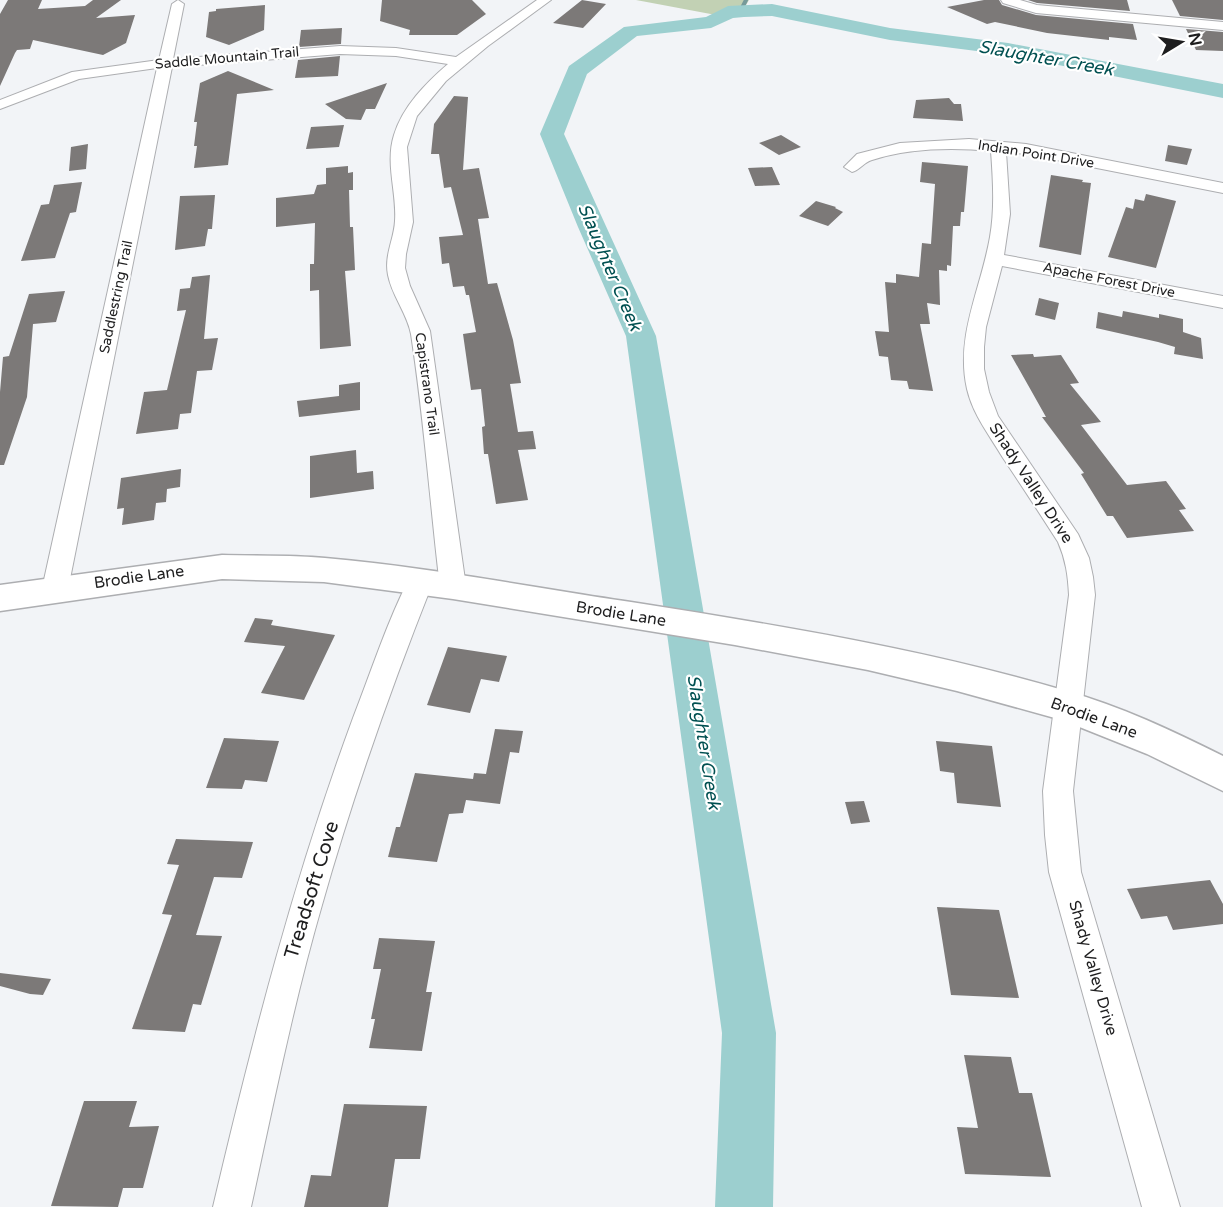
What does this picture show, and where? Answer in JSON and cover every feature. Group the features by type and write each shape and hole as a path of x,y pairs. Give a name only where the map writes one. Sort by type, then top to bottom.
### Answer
{"main road":[{"name":"Brodie Lane","path":"0,598 222,567 324,570 420,582 633,615 868,656 1067,706 1160,743 1223,774"}],"street":[{"name":"Capistrano Trail","path":"453,587 420,331 402,292 396,258 404,222 398,173 401,136 407,121 424,94 461,62 545,0"},
{"path":"1007,0 1036,9 1223,26"},
{"name":"Saddlestring Trail","path":"55,589 178,4"},
{"path":"1151,7 1156,21"},
{"name":"Saddle Mountain Trail","path":"0,105 77,75 165,63 340,50 387,51 461,62"},
{"name":"Indian Point Drive","path":"852,167 862,157 900,148 946,144 998,146 1223,188"},
{"name":"Shady Valley Drive","path":"998,146 1003,207 995,259 973,342 971,363 981,402 988,417 1058,520 1077,558 1082,595 1058,791 1060,835 1065,872 1161,1207"},
{"name":"Apache Forest Drive","path":"995,259 1223,302"},
{"name":"Treadsoft Cove","path":"232,1207 280,997 306,905 366,717 420,582"}],"green space":[{"path":"636,0 749,0 743,10 716,15"}],"building":[{"path":"8,0 42,0 38,9 85,6 93,0 121,0 96,18 135,15 126,43 103,55 33,40 30,49 17,50 0,86 0,14"},
{"path":"382,0 472,0 486,14 457,35 409,35 410,30 380,21"},
{"path":"582,0 606,4 583,28 553,23"},
{"path":"984,0 999,0 1002,5 1036,15 1133,24 1137,40 1109,37 1109,40 1047,33 995,22 987,24 947,7"},
{"path":"1028,0 1127,0 1130,11 1037,3"},
{"path":"1172,0 1223,0 1223,20 1180,16"},
{"path":"265,5 264,30 229,45 206,37 209,12 216,11 216,9"},
{"path":"342,28 341,44 299,47 301,30"},
{"path":"1186,29 1223,32 1223,51 1196,50"},
{"path":"340,56 338,76 295,78 298,60"},
{"path":"228,71 274,90 237,94 228,165 194,168 197,122 194,122 200,83"},
{"path":"387,83 375,109 366,109 361,120 346,119 325,104"},
{"path":"454,96 468,97 463,170 479,168 489,218 478,219 488,284 497,283 513,340 521,383 510,384 518,432 533,431 536,449 518,450 528,500 496,504 488,454 484,454 482,427 485,426 481,389 471,390 463,334 476,332 469,295 466,295 464,286 453,287 449,263 442,264 439,237 463,235 451,187 444,188 439,154 431,154 434,124"},
{"path":"949,98 954,104 961,104 963,121 913,118 916,100"},
{"path":"344,125 339,147 306,149 311,127"},
{"path":"781,135 801,147 779,155 759,143"},
{"path":"88,144 86,169 69,171 71,147"},
{"path":"1168,145 1192,149 1187,165 1165,161"},
{"path":"922,162 968,166 964,212 961,212 960,226 953,226 951,266 947,265 947,271 939,270 940,305 927,303 930,324 920,324 933,391 909,389 907,381 891,380 888,357 879,356 875,331 889,332 885,282 896,283 896,274 919,277 922,243 931,244 935,184 920,182"},
{"path":"348,166 348,173 353,172 353,190 349,190 355,270 345,271 351,346 320,349 319,290 310,291 310,264 314,264 315,223 276,227 276,198 314,194 317,185 326,184 326,168"},
{"path":"772,167 780,185 755,186 748,168"},
{"path":"1051,175 1091,183 1081,255 1039,247"},
{"path":"82,182 76,212 70,213 55,258 21,261 41,205 49,204 54,185"},
{"path":"1146,194 1176,201 1156,268 1108,257 1126,207 1133,209 1135,199 1144,201"},
{"path":"215,195 212,229 208,229 205,246 175,250 180,196"},
{"path":"816,201 836,207 843,212 828,226 799,216"},
{"path":"210,275 204,339 218,338 212,370 197,371 191,413 180,414 178,429 136,434 144,392 167,390 186,310 177,311 180,289 190,288 192,277"},
{"path":"65,291 56,322 33,324 27,397 4,465 0,465 0,392 3,357 9,356 29,294"},
{"path":"1039,298 1059,303 1055,320 1035,315"},
{"path":"1123,311 1159,318 1159,314 1183,319 1183,332 1201,338 1203,359 1174,354 1175,347 1158,342 1096,328 1098,312 1122,317"},
{"path":"1033,354 1034,357 1061,355 1079,383 1070,384 1101,422 1081,425 1127,485 1166,481 1186,509 1179,510 1194,531 1127,538 1113,516 1107,516 1081,474 1084,473 1042,417 1046,417 1011,355"},
{"path":"360,382 360,410 299,417 297,401 339,396 339,385"},
{"path":"356,450 357,473 373,471 374,489 310,498 310,456"},
{"path":"181,469 180,487 167,489 166,502 156,503 154,520 122,525 124,508 117,509 121,478"},
{"path":"255,618 273,620 271,625 335,635 304,700 261,693 285,646 244,642"},
{"path":"448,647 507,656 499,682 481,679 470,713 427,705"},
{"path":"495,729 523,731 519,753 510,752 500,804 466,800 463,813 449,814 437,862 388,857 396,827 400,827 415,773 473,779 474,773 486,774"},
{"path":"224,738 279,741 267,782 245,780 242,789 206,788"},
{"path":"936,741 992,746 1001,807 957,803 954,773 940,771"},
{"path":"864,801 870,822 851,824 845,802"},
{"path":"176,839 253,842 242,878 214,877 196,935 222,936 201,1005 193,1004 185,1032 132,1029 172,915 162,914 179,865 167,864"},
{"path":"1210,880 1223,904 1223,924 1173,930 1167,916 1141,919 1127,889"},
{"path":"937,907 999,910 1019,998 951,995"},
{"path":"379,938 435,941 426,992 432,992 422,1051 369,1048 375,1019 371,1019 381,969 373,969"},
{"path":"0,973 51,979 43,995 30,994 0,986"},
{"path":"964,1055 1011,1057 1019,1093 1032,1093 1051,1177 965,1174 957,1127 978,1128"},
{"path":"84,1101 137,1101 129,1127 159,1126 143,1188 123,1188 118,1207 51,1206"},
{"path":"344,1104 427,1106 420,1159 395,1159 388,1207 304,1207 311,1175 331,1176"}],"waterway":[{"path":"736,12 742,8 746,0"},
{"name":"Slaughter Creek","path":"744,1207 749,1033 641,336 591,227 552,134 577,71 631,31 711,22 728,12 772,10 890,34 1008,49 1223,91"}]}
